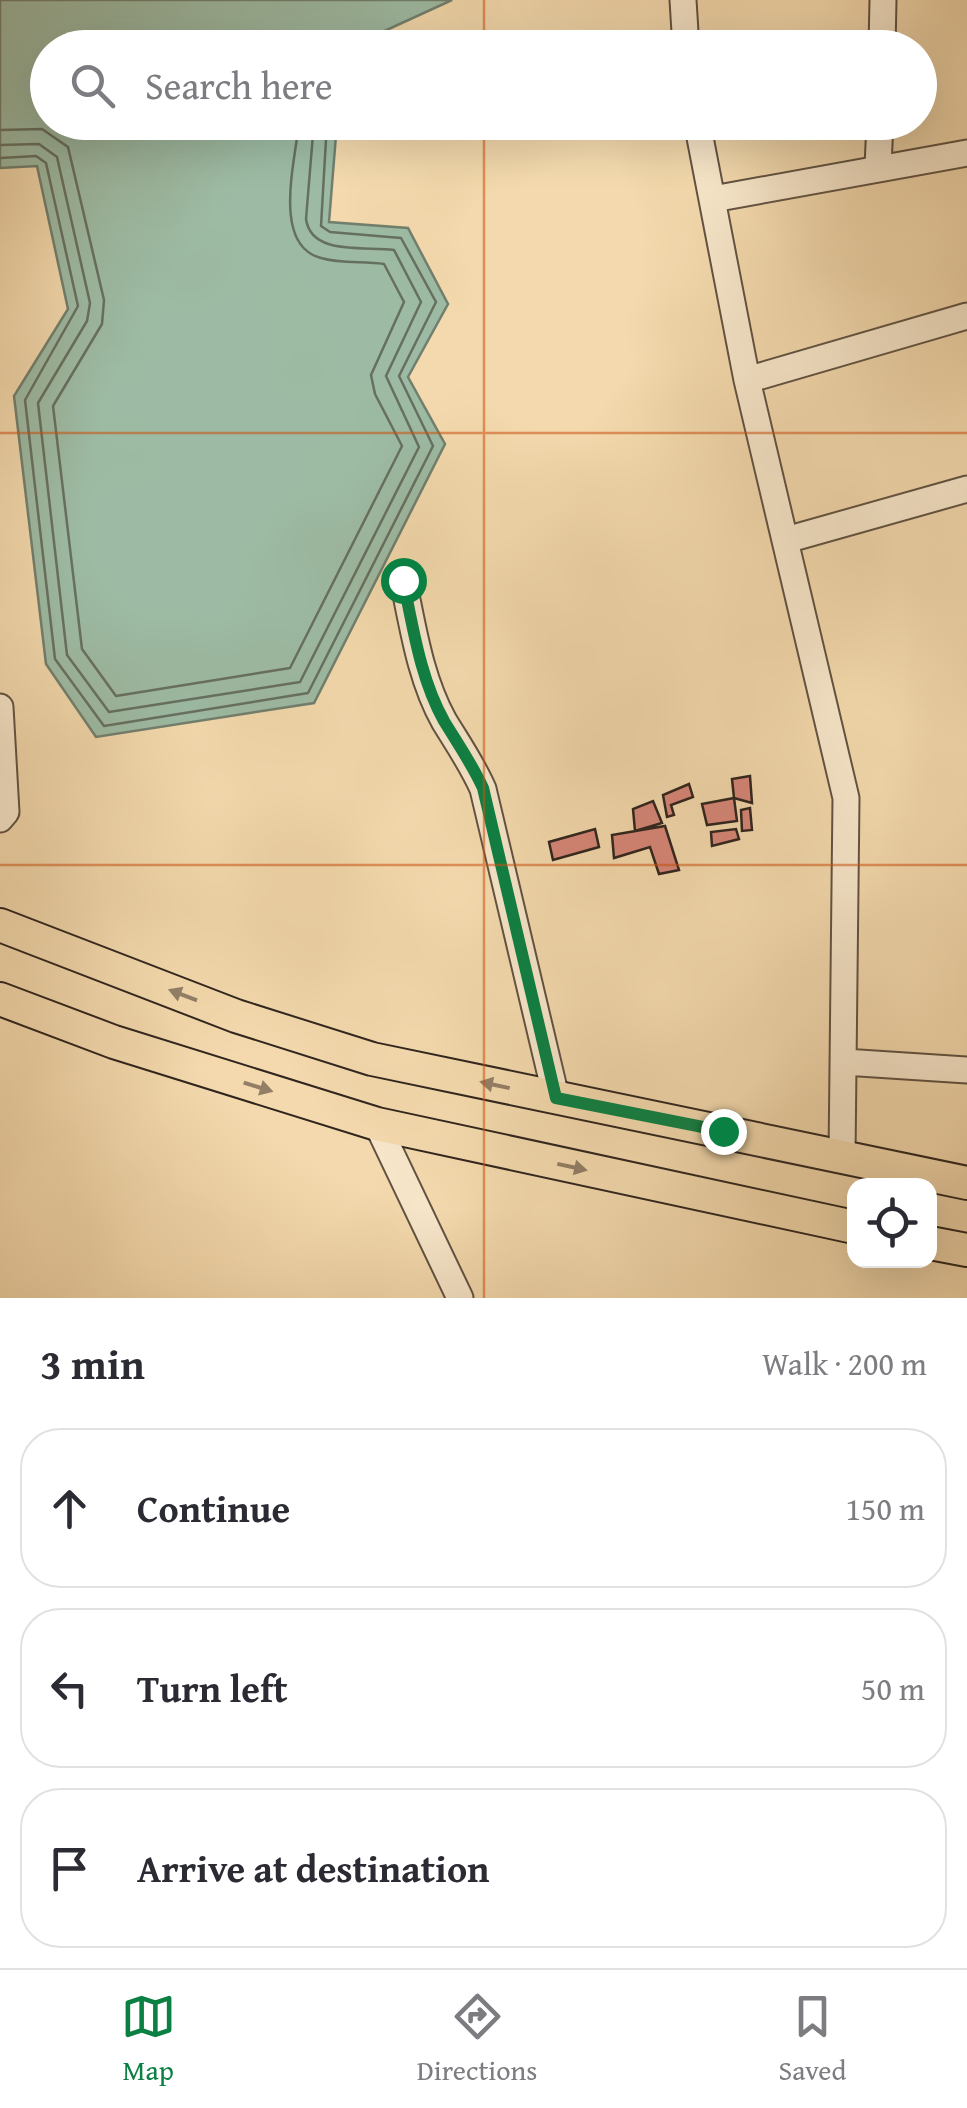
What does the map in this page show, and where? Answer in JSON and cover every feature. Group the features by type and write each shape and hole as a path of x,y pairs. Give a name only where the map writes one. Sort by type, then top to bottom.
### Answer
{"main road":[{"path":"0,925 236,1016 372,1059 967,1183"},
{"path":"0,999 114,1042 377,1124 847,1226"},
{"path":"937,1244 967,1250"}],"street":[{"path":"683,0 685,30"},
{"path":"882,30 883,0"},
{"path":"702,140 747,380 846,798 842,1156"},
{"path":"878,167 879,140"},
{"path":"713,199 967,153"},
{"path":"747,380 967,316"},
{"path":"786,540 967,489"},
{"path":"403,580 422,668 444,720 466,752 483,788 556,1098"},
{"path":"0,708 6,812 0,819"},
{"path":"844,1062 967,1070"},
{"path":"377,1124 460,1298"}],"water":[{"path":"0,0 452,0 387,30 30,30 30,140 336,140 329,222 408,228 448,304 408,377 445,444 314,703 96,737 46,664 14,396 68,309 37,166 0,168"}],"building":[{"path":"750,776 752,803 734,798 732,779"},
{"path":"689,784 693,797 671,805 674,815 667,817 663,795"},
{"path":"734,798 737,821 707,825 702,804"},
{"path":"653,801 662,823 635,831 633,809"},
{"path":"750,808 752,830 742,831 741,810"},
{"path":"665,826 679,870 659,874 650,847 614,858 612,835"},
{"path":"595,829 599,847 553,860 549,842"},
{"path":"736,829 739,839 712,846 711,832"}],"route":[{"path":"403,580 422,668 444,720 466,752 483,788 556,1098 723,1131"}]}
